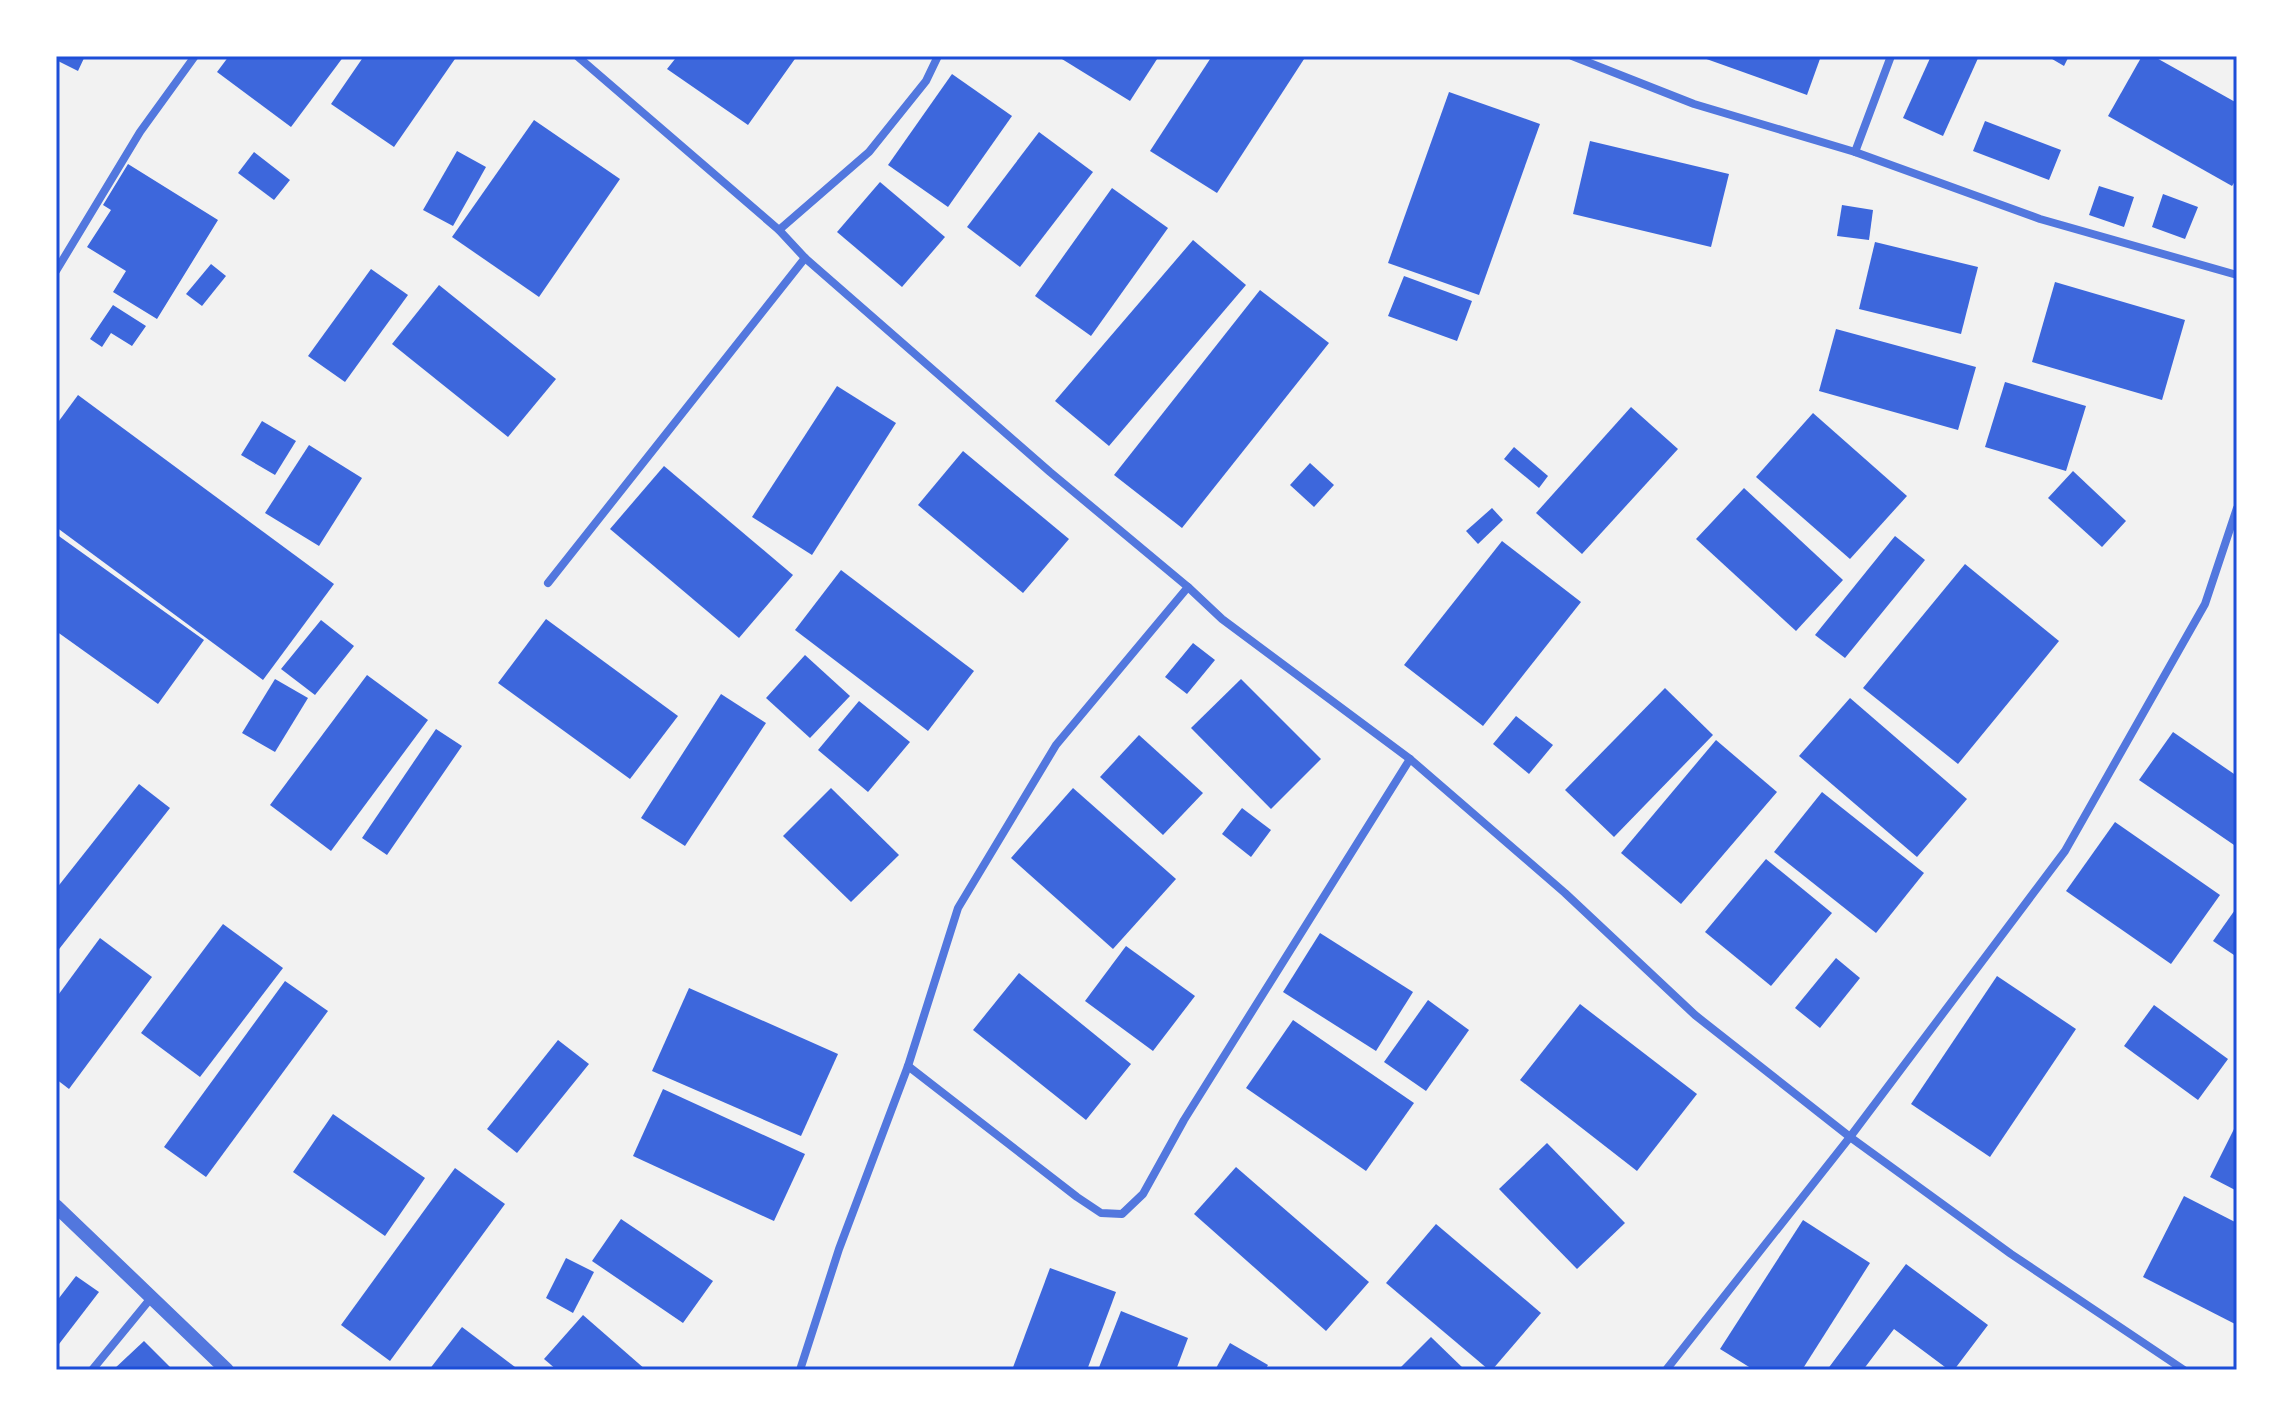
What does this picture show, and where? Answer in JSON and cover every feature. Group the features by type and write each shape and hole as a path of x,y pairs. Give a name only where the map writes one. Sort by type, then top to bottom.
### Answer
{"street":[{"path":"56,271 140,132 195,56"},
{"path":"577,56 1222,619 1410,759 1565,893 1695,1015 1850,1137 2011,1254 2184,1370"},
{"path":"779,230 869,152 926,81 938,56"},
{"path":"1572,56 1694,104 1855,152 2040,219 2237,275"},
{"path":"1855,152 1891,56"},
{"path":"548,583 805,258"},
{"path":"1666,1370 1850,1137 2065,851 2205,604 2237,508"},
{"path":"800,1370 839,1249 908,1066 958,908 1056,745 1188,587"},
{"path":"908,1066 1077,1197 1101,1213 1122,1214 1143,1194 1184,1120 1410,759"},
{"path":"56,1206 227,1370"},
{"path":"92,1370 151,1298"}],"building":[{"path":"56,56 85,56 78,71 56,60"},
{"path":"229,56 344,56 291,127 217,72"},
{"path":"364,56 457,56 394,147 331,104"},
{"path":"671,56 797,56 748,125 667,69 675,59"},
{"path":"1057,56 1159,56 1130,101"},
{"path":"1212,56 1306,56 1217,193 1150,151"},
{"path":"1698,56 1821,56 1807,95"},
{"path":"1931,56 1979,56 1943,136 1903,118"},
{"path":"2047,56 2069,56 2064,66"},
{"path":"2142,56 2153,56 2237,103 2237,178 2232,186 2108,116"},
{"path":"952,74 1012,116 948,207 888,165"},
{"path":"1449,92 1540,124 1479,295 1388,263"},
{"path":"534,120 620,179 539,297 452,237"},
{"path":"1985,121 2061,150 2049,180 1973,151"},
{"path":"1039,132 1093,172 1020,267 967,227"},
{"path":"1590,141 1729,174 1711,247 1573,214"},
{"path":"457,151 486,167 453,226 423,210"},
{"path":"254,152 290,180 274,200 238,173"},
{"path":"128,164 218,220 157,319 113,292 126,271 87,247 111,210 103,205"},
{"path":"880,182 945,237 902,287 837,232"},
{"path":"2099,186 2134,197 2124,227 2089,215"},
{"path":"1112,188 1168,228 1091,336 1035,296"},
{"path":"2163,194 2198,207 2185,239 2152,227"},
{"path":"1842,205 1873,210 1869,240 1837,236"},
{"path":"1193,240 1246,285 1109,446 1055,401"},
{"path":"1875,242 1978,267 1961,334 1859,309"},
{"path":"211,264 226,276 202,306 186,294"},
{"path":"371,269 408,295 345,382 308,356"},
{"path":"1404,276 1472,301 1457,341 1388,316"},
{"path":"2055,282 2185,320 2162,400 2032,362"},
{"path":"439,285 556,379 508,437 392,344"},
{"path":"1260,290 1329,343 1182,528 1114,475"},
{"path":"113,305 146,326 132,346 111,333 102,347 90,339"},
{"path":"1836,329 1976,367 1958,430 1819,391"},
{"path":"2005,382 2086,406 2066,471 1985,447"},
{"path":"837,386 896,423 812,555 752,517"},
{"path":"78,395 334,584 263,680 56,527 56,425"},
{"path":"1631,407 1678,449 1582,554 1536,513"},
{"path":"1813,413 1907,496 1850,559 1756,477"},
{"path":"262,421 296,441 275,475 241,455"},
{"path":"309,445 362,478 319,546 265,513"},
{"path":"1514,447 1548,476 1539,488 1504,459"},
{"path":"963,451 1069,539 1023,593 918,505"},
{"path":"1310,463 1334,485 1314,507 1290,485"},
{"path":"664,466 793,575 739,638 610,529"},
{"path":"2073,471 2126,521 2102,547 2048,498"},
{"path":"1744,488 1843,580 1796,631 1696,539"},
{"path":"1492,508 1503,520 1478,544 1466,531"},
{"path":"56,534 204,640 158,704 56,631"},
{"path":"1895,536 1925,560 1845,658 1815,635"},
{"path":"1502,541 1581,602 1483,726 1404,665"},
{"path":"1965,564 2059,641 1958,764 1863,688"},
{"path":"841,570 974,671 928,731 795,630"},
{"path":"546,619 678,716 630,779 498,683"},
{"path":"321,620 354,646 315,695 281,669"},
{"path":"1193,643 1215,660 1187,694 1165,677"},
{"path":"805,655 850,696 810,738 766,698"},
{"path":"367,675 428,720 331,851 270,805"},
{"path":"275,679 308,698 275,752 242,733"},
{"path":"1241,679 1321,759 1271,809 1191,728"},
{"path":"1665,688 1713,735 1614,837 1565,790"},
{"path":"721,694 766,723 685,846 641,818"},
{"path":"1850,698 1967,799 1917,857 1799,756"},
{"path":"859,701 910,742 868,792 818,750"},
{"path":"1516,716 1553,745 1529,774 1493,744"},
{"path":"436,729 462,746 387,855 362,838"},
{"path":"2173,732 2237,776 2237,847 2139,780"},
{"path":"1139,735 1203,793 1163,835 1100,777"},
{"path":"1716,740 1777,792 1681,904 1621,853"},
{"path":"139,784 170,808 56,953 56,889"},
{"path":"831,788 899,855 851,902 783,836"},
{"path":"1073,788 1176,879 1113,949 1011,858"},
{"path":"1822,792 1924,873 1876,933 1774,852"},
{"path":"1242,808 1271,830 1251,857 1222,834"},
{"path":"2115,822 2220,895 2171,964 2066,891"},
{"path":"1766,859 1832,913 1771,986 1705,932"},
{"path":"2237,907 2237,957 2213,941"},
{"path":"223,924 283,968 200,1077 141,1033"},
{"path":"1320,933 1413,992 1376,1051 1283,992"},
{"path":"100,938 152,977 69,1089 56,1079 56,998"},
{"path":"1126,946 1195,996 1153,1051 1085,1001"},
{"path":"1836,958 1860,978 1820,1028 1795,1008"},
{"path":"1019,973 1131,1064 1086,1120 973,1030"},
{"path":"1997,976 2076,1029 1990,1157 1911,1104"},
{"path":"285,981 328,1011 206,1177 164,1147"},
{"path":"689,988 838,1054 801,1136 652,1071"},
{"path":"1428,1000 1469,1030 1426,1091 1384,1062"},
{"path":"1580,1004 1697,1094 1637,1171 1520,1080"},
{"path":"2154,1005 2228,1059 2198,1100 2124,1046"},
{"path":"1293,1020 1414,1103 1366,1171 1246,1088"},
{"path":"558,1040 589,1064 517,1153 487,1129"},
{"path":"663,1089 805,1154 774,1221 633,1156"},
{"path":"333,1114 425,1178 385,1236 293,1172"},
{"path":"2237,1123 2237,1191 2210,1177"},
{"path":"1547,1143 1625,1223 1577,1269 1499,1189"},
{"path":"1236,1167 1369,1282 1326,1331 1194,1214"},
{"path":"455,1168 505,1204 390,1361 341,1325"},
{"path":"2184,1196 2237,1223 2237,1325 2143,1277"},
{"path":"621,1219 713,1281 683,1323 592,1261"},
{"path":"1803,1220 1870,1263 1802,1370 1754,1370 1720,1349"},
{"path":"1436,1224 1541,1313 1492,1370 1386,1283"},
{"path":"566,1258 594,1272 573,1313 546,1298"},
{"path":"1906,1264 1988,1325 1954,1370 1949,1370 1894,1329 1863,1370 1827,1370"},
{"path":"1050,1268 1116,1292 1087,1370 1012,1370"},
{"path":"76,1276 99,1292 56,1348 56,1302"},
{"path":"1121,1311 1188,1338 1176,1370 1098,1370"},
{"path":"583,1315 646,1370 557,1370 544,1359"},
{"path":"462,1327 519,1370 429,1370"},
{"path":"1431,1337 1465,1370 1398,1370"},
{"path":"144,1341 173,1370 113,1370"},
{"path":"1230,1343 1268,1365 1265,1370 1215,1370"}]}
